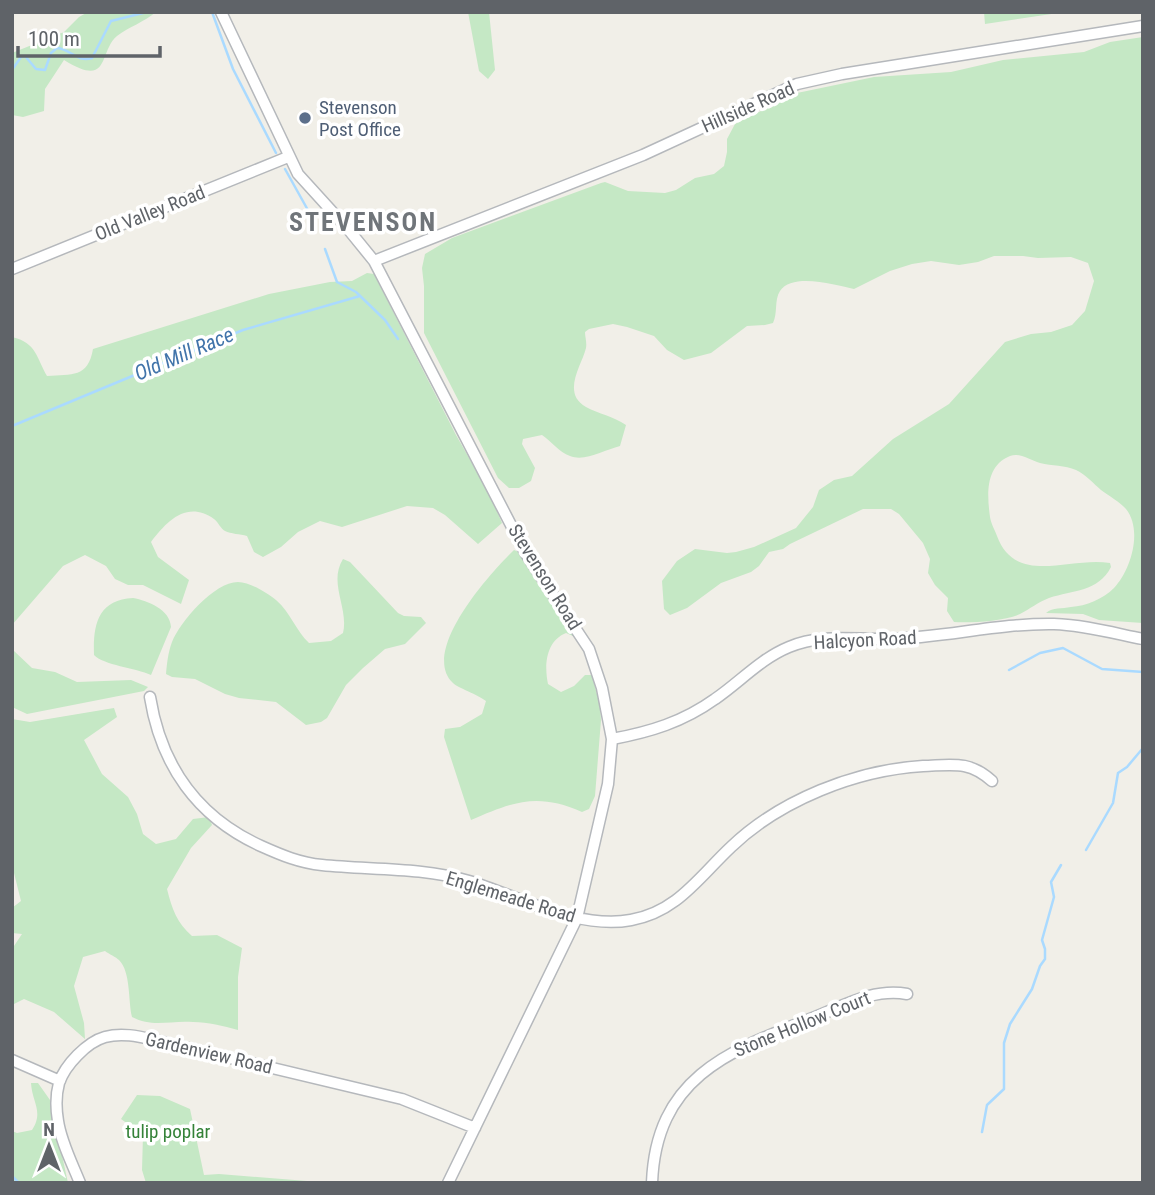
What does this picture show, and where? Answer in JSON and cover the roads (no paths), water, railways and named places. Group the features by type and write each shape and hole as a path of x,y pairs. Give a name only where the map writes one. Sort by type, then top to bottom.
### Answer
{"street":[{"name":"Stevenson Road","path":"221,12 288,157 309,187 374,261 526,554 589,649 602,688 612,739 608,784 577,918 448,1183"},
{"name":"Hillside Road","path":"374,261 642,155 797,84 842,74 1143,26"},
{"name":"Old Valley Road","path":"12,269 288,157"},
{"name":"Halcyon Road","path":"612,739 668,726 716,699 772,656 808,641 829,638 911,638 1050,624 1073,625 1143,639"},
{"name":"Englemeade Road","path":"150,696 161,742 184,785 220,823 246,839 295,860 320,865 418,872 468,881 577,918 606,922 630,921 662,911 683,897 733,845 766,820 841,783 890,770 946,765 965,765 980,770 992,781"},
{"name":"Stone Hollow Court","path":"652,1183 656,1149 672,1110 690,1084 712,1064 750,1043 870,995 894,992 907,994"},
{"name":"Gardenview Road","path":"60,1081 76,1058 95,1041 104,1037 126,1035 402,1099 475,1128"},
{"path":"12,1060 60,1081 58,1123 80,1183"}],"waterway":[{"path":"12,70 21,57 25,56 36,69 45,70 51,53 57,48 82,59 92,58 111,21 147,12"},
{"path":"212,12 233,69 276,153"},
{"path":"285,169 314,221"},
{"name":"Old Mill Race","path":"325,249 337,282 356,292 385,320 398,339"},
{"name":"Old Mill Race","path":"12,426 243,330 360,296"},
{"path":"1009,670 1040,653 1063,648 1102,669 1143,672"},
{"path":"1086,850 1113,803 1118,773 1127,767 1143,748"},
{"path":"982,1132 987,1105 1004,1089 1004,1043 1010,1024 1032,989 1045,959 1042,940 1054,897 1051,882 1061,865"},
{"path":"12,1176 19,1183"}],"place":[{"name":"Stevenson Post Office","path":"305,118"}],"district":[{"name":"STEVENSON","path":"363,222"}],"park label":[{"name":"tulip poplar","path":"168,1131"}]}
